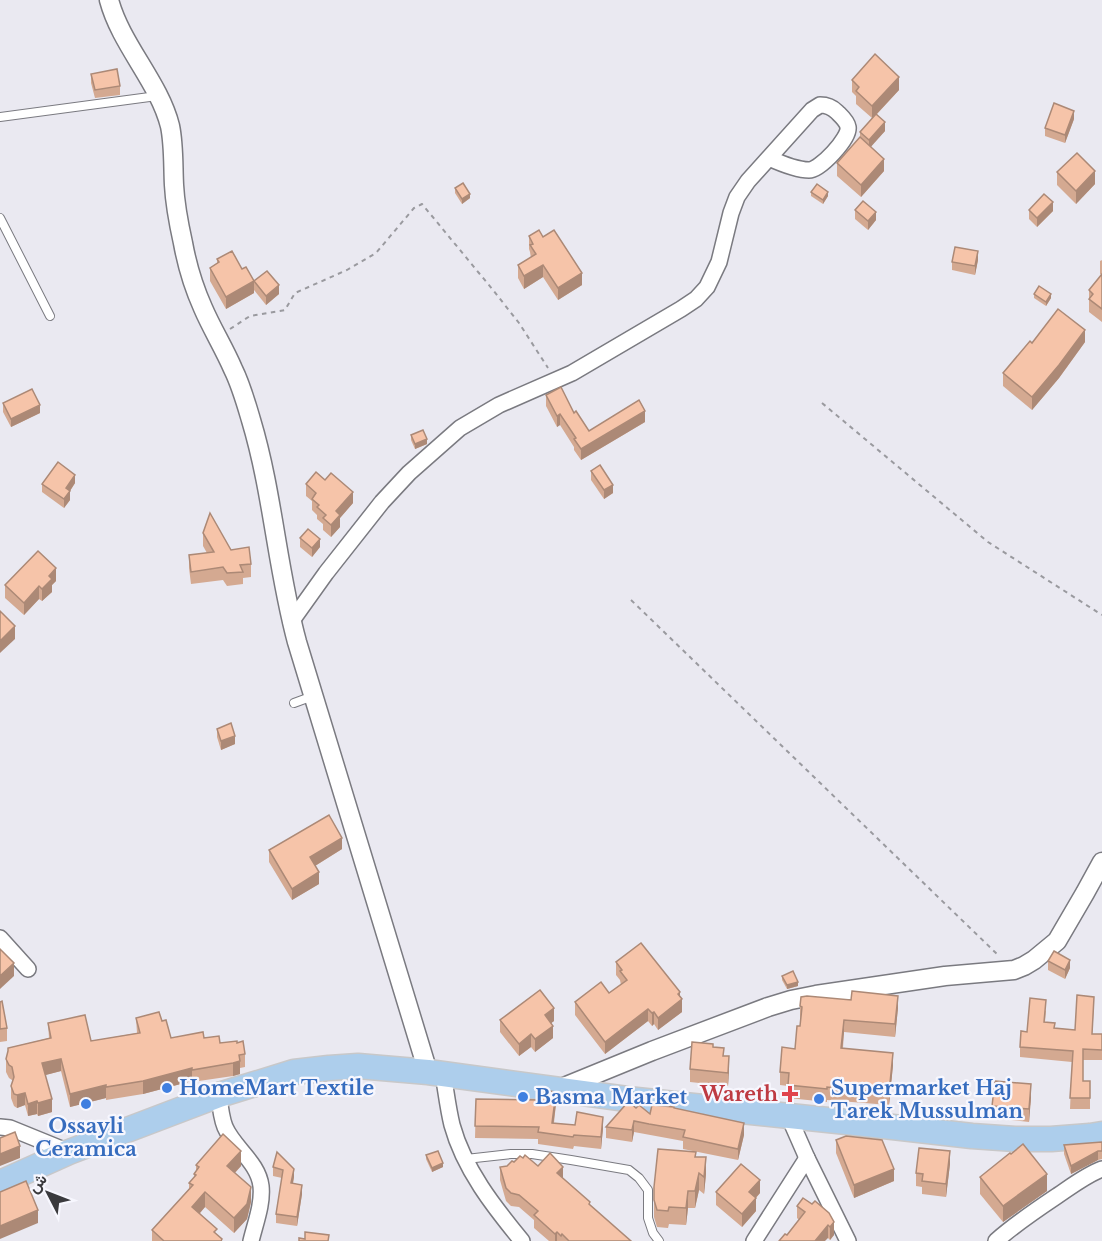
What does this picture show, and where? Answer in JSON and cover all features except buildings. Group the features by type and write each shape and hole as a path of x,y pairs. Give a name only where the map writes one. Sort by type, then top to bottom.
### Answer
{"main road":[{"path":"0,1183 69,1152 219,1095 294,1072 358,1066 436,1073 627,1099 972,1137 1015,1139 1102,1134"}],"street":[{"path":"109,0 119,28 166,115 171,133 174,189 183,244 195,287 238,379 253,424 267,485 291,622 452,1125 475,1175 498,1211 522,1241"},
{"path":"291,622 382,502 409,473 460,428 499,405 572,373 696,299 707,287 719,262 730,213 737,197 748,181 816,106 830,107 844,118 848,125 847,135 840,145 816,169 807,170 769,158"},
{"path":"559,1089 672,1043 791,1000 945,976 1014,970 1034,960 1057,941 1102,862"},
{"path":"0,939 28,969"},
{"path":"219,1095 226,1128 257,1173 261,1185 261,1198 251,1241"},
{"path":"789,1117 848,1241"},
{"path":"3,1124 69,1152"},
{"path":"754,1241 807,1158"},
{"path":"996,1241 1010,1228 1062,1192 1102,1169"}],"lane":[{"path":"0,117 157,96"},
{"path":"0,218 50,316"},
{"path":"294,704 313,696"},
{"path":"466,1159 532,1154 629,1170 648,1190 648,1218 653,1233 659,1241"}],"path":[{"path":"217,337 250,316 285,310 294,293 367,259 376,253 414,208 422,204 519,323 556,380"},
{"path":"822,403 988,542 1102,615"},
{"path":"631,600 1014,970"}],"place":[{"name":"HomeMart Textile","path":"167,1088"},
{"name":"Wareth","path":"790,1094"},
{"name":"Basma Market","path":"523,1097"},
{"name":"Supermarket Haj Tarek Mussulman","path":"819,1099"},
{"name":"Ossayli Ceramica","path":"86,1104"}]}
